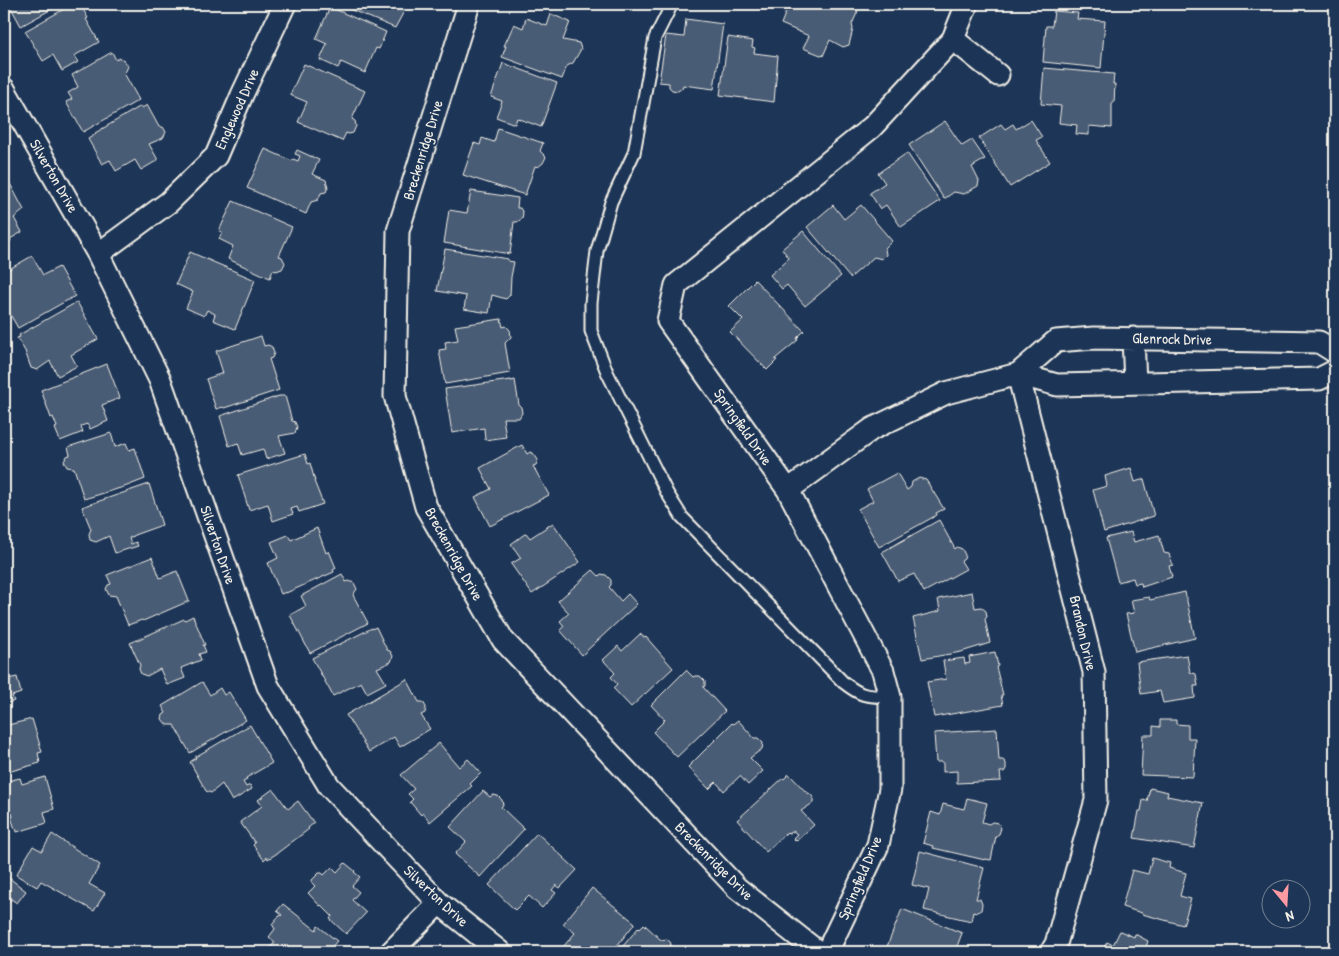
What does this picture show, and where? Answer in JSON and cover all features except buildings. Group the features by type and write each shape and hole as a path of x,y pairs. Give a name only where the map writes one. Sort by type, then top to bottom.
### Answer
{"street":[{"name":"Englewood Drive","path":"98,254 168,202 216,156 242,95 285,4"},
{"name":"Breckenridge Drive","path":"469,4 398,231 395,396 426,507 503,640 738,888 818,952"},
{"name":"Springfield Drive","path":"827,952 878,845 890,789 890,697 883,671 788,490 668,322 676,285 872,127 953,39 967,4"},
{"path":"953,39 998,75"},
{"name":"Silverton Drive","path":"4,89 98,254 160,380 268,686 328,786 440,903 500,952"},
{"name":"Glenrock Drive","path":"788,490 872,429 946,393 1018,374 1056,341 1094,338 1133,338 1319,342 1335,352"},
{"path":"1133,338 1134,383"},
{"name":"Glenrock Drive","path":"1018,374 1057,384 1319,379 1335,371"},
{"name":"Brandon Drive","path":"1018,374 1094,672 1096,800 1056,944 1051,952"},
{"path":"391,952 440,903"}],"lane":[{"path":"672,4 655,38 634,153 611,202 597,252 591,302 591,330 607,372 667,493 682,517 843,682 858,694 890,697"}]}
